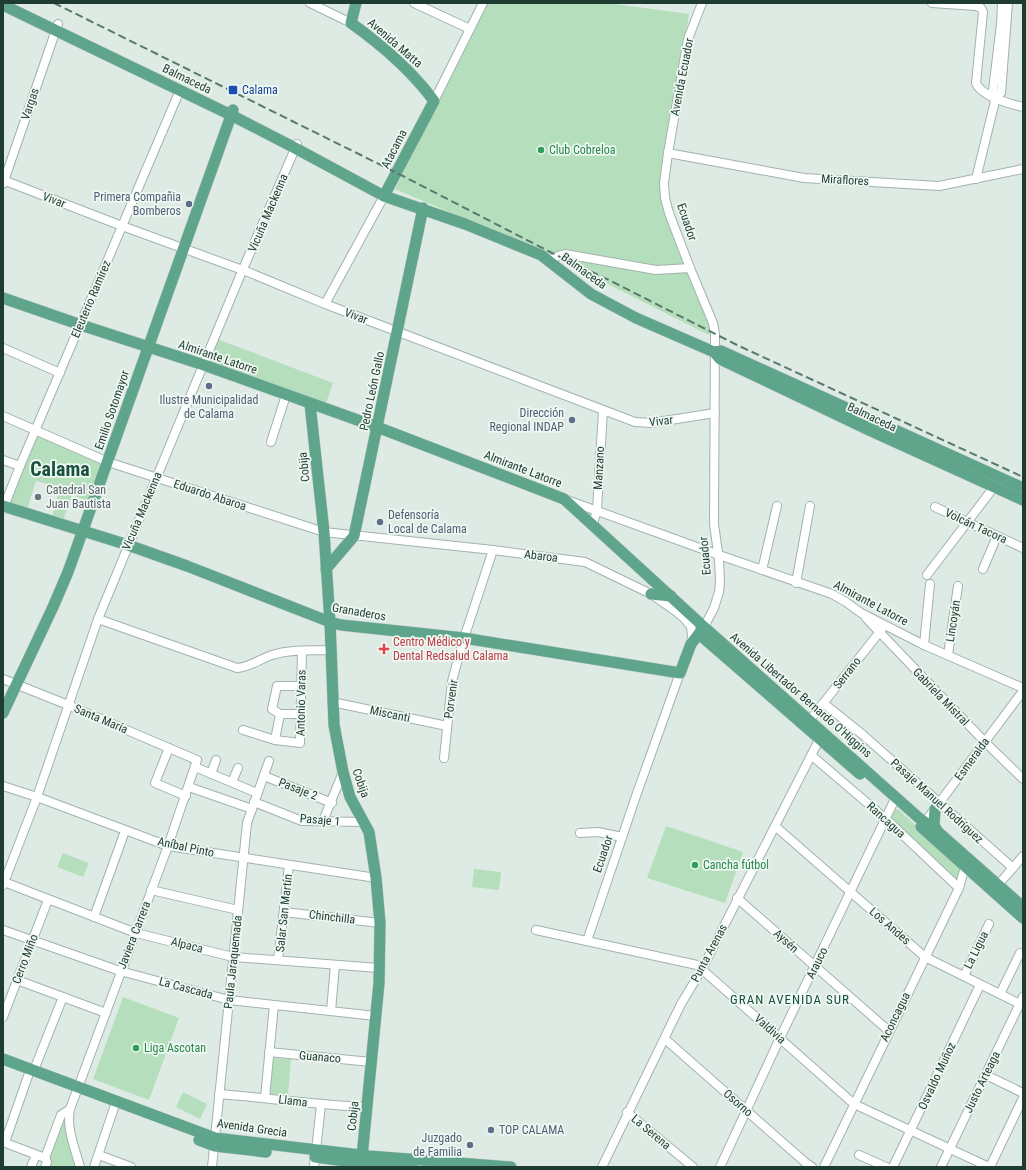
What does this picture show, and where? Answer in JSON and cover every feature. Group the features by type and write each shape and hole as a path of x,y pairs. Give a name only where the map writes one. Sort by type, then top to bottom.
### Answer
{"main road":[{"name":"Balmaceda","path":"14,3 57,28 180,90 232,112"},
{"path":"351,23 356,3"},
{"name":"Balmaceda","path":"3,5 57,28 232,112 386,193 541,255 596,298 636,318 714,352 720,359 844,418 1023,500"},
{"name":"Avenida Matta","path":"351,23 381,45 409,71 434,101"},
{"name":"Atacama","path":"386,193 434,101"},
{"name":"Emilio Sotomayor","path":"3,713 68,572 232,112"},
{"name":"Pedro León Gallo","path":"326,569 354,536 423,208"},
{"name":"Almirante Latorre","path":"3,298 80,325 204,364 310,404 377,427 564,499"},
{"name":"Balmaceda","path":"714,352 721,351 1023,488"},
{"name":"Cobija","path":"310,404 324,532 330,622 334,725 343,772 350,797 369,832 376,878 380,923 376,1016 361,1162"},
{"name":"Avenida Libertador Bernardo O'Higgins","path":"564,499 671,596 701,630 819,740 893,803 937,831 1023,907"},
{"name":"Granaderos","path":"3,508 83,531 187,566 341,625 464,638 680,672"},
{"path":"651,594 671,596"},
{"name":"Avenida Libertador Bernardo O'Higgins","path":"701,630 810,720 921,822 965,867 1023,918"},
{"name":"Ecuador","path":"680,672 691,644 701,630"},
{"path":"921,822 923,816 937,806"},
{"path":"937,806 934,825 937,831"},
{"name":"Avenida Grecia","path":"3,1059 31,1073 215,1142"},
{"name":"Avenida Grecia","path":"3,1066 31,1073"},
{"name":"Avenida Grecia","path":"76,1090 114,1108 215,1142 315,1158 412,1167"},
{"name":"Avenida Grecia","path":"361,1162 510,1167"}],"street":[{"name":"Avenida Matta","path":"310,3 351,23"},
{"path":"414,3 470,29"},
{"name":"Atacama","path":"434,101 483,3"},
{"name":"Avenida Ecuador","path":"668,153 688,39 702,3"},
{"path":"932,3 972,4 979,6 984,12 976,83 978,88 996,98 1023,108"},
{"path":"996,98 993,90 1002,3"},
{"path":"976,179 996,98 1000,93 1008,3"},
{"name":"Vargas","path":"3,182 57,28"},
{"name":"Eleuterio Ramírez","path":"3,508 180,90"},
{"name":"Vicuña Mackenna","path":"4,884 37,797 98,619 296,146"},
{"name":"Miraflores","path":"668,153 804,178 939,186 1023,169"},
{"name":"Ecuador","path":"668,153 664,183 665,198 669,213 713,324 715,334 714,524 719,555 719,592 714,608 701,630"},
{"name":"Vivar","path":"3,182 243,270 397,332 635,422 651,423 715,414"},
{"name":"Atacama","path":"325,304 386,193"},
{"name":"Balmaceda","path":"548,261 565,254 656,270 690,268"},
{"path":"3,348 60,373"},
{"path":"271,442 286,395"},
{"name":"Manzano","path":"593,524 597,510 603,410"},
{"name":"Eduardo Abaroa","path":"3,416 108,462 324,532 354,536"},
{"path":"3,460 20,466"},
{"path":"927,575 994,487"},
{"name":"Almirante Latorre","path":"564,499 838,597 884,626 1023,688"},
{"path":"762,570 777,506"},
{"path":"796,582 810,506"},
{"name":"Volcán Tacora","path":"935,508 1020,546 1018,550 1023,554"},
{"name":"Abaroa","path":"354,536 493,550 585,562 651,594 674,610 688,623 692,631 691,644"},
{"path":"983,568 997,536"},
{"name":"Porvenir","path":"444,758 452,681 464,638 493,550"},
{"path":"924,645 930,584"},
{"name":"Lincoyán","path":"948,655 958,586"},
{"name":"Gabriela Mistral","path":"862,613 879,633 1023,779"},
{"path":"98,619 237,668 246,668 270,656 289,651 331,650"},
{"name":"Serrano","path":"810,720 884,626"},
{"name":"Antonio Varas","path":"243,730 275,740 300,743 302,651"},
{"name":"Ecuador","path":"587,941 680,672"},
{"name":"Santa María","path":"3,679 169,748 196,764"},
{"path":"301,686 276,686 272,709 280,714 301,714"},
{"name":"Esmeralda","path":"937,806 1023,691"},
{"name":"Miscanti","path":"332,702 447,726"},
{"name":"Pasaje Manuel Rodríguez","path":"823,703 862,734 937,806 1013,868"},
{"path":"275,740 280,714"},
{"name":"Punta Arenas","path":"602,1167 681,1004 702,969 819,740"},
{"path":"169,748 155,783 186,796"},
{"name":"Rancagua","path":"812,755 886,819 959,888"},
{"path":"211,774 216,760"},
{"name":"Paula Jaraquemada","path":"212,1167 247,823 269,761"},
{"path":"196,764 211,774 257,793"},
{"name":"Javiera Carrera","path":"80,1167 71,1134 68,1116 70,1109 120,971 136,933 168,846 196,764"},
{"path":"232,782 238,768"},
{"path":"323,821 332,803 343,772"},
{"name":"Pasaje 2","path":"264,776 332,803"},
{"name":"Aníbal Pinto","path":"3,786 37,797 168,846 376,878"},
{"name":"Pasaje 1","path":"189,787 302,820 364,822"},
{"name":"Arauco","path":"720,1167 893,803"},
{"name":"Los Andes","path":"775,826 925,957 980,985 1021,1001"},
{"path":"94,917 125,831"},
{"path":"580,834 598,832 622,837"},
{"path":"998,885 1023,856"},
{"name":"Salar San Martín","path":"278,960 289,865"},
{"name":"Aconcagua","path":"824,1167 888,1031 959,888 965,867"},
{"name":"Alpaca","path":"4,884 136,933 233,957 379,968"},
{"path":"151,890 238,910"},
{"name":"Aysén","path":"738,898 888,1031"},
{"name":"Cerro Miño","path":"3,1017 48,900"},
{"name":"Chinchilla","path":"284,912 380,923"},
{"name":"La Ligua","path":"964,976 989,924"},
{"name":"La Cascada","path":"3,930 120,971 229,1000 376,1016"},
{"name":"Valdivia","path":"536,930 697,965 854,1104 990,1167"},
{"path":"1000,994 1020,953"},
{"path":"331,1011 335,965"},
{"path":"17,980 106,1013"},
{"name":"Osvaldo Muñoz","path":"893,1167 980,985"},
{"path":"45,1167 47,1162 45,1158 4,1142 63,997"},
{"name":"Justo Arteaga","path":"941,1167 1021,1001"},
{"path":"265,1098 274,1005"},
{"name":"Osorno","path":"665,1039 812,1167"},
{"name":"Guanaco","path":"269,1052 371,1062"},
{"path":"986,1075 1023,1093"},
{"name":"Llama","path":"219,1094 321,1105 367,1107"},
{"path":"990,1167 1023,1098"},
{"path":"315,1158 321,1105"},
{"path":"94,1167 114,1108"},
{"name":"Javiera Carrera","path":"45,1158 62,1115 70,1109"},
{"name":"La Serena","path":"628,1112 693,1167"},
{"path":"31,1167 36,1155"},
{"path":"99,1155 132,1167"},
{"path":"859,1155 886,1167"}],"green space":[{"name":"Club Cobreloa","path":"488,3 608,3 689,14 662,185 710,327 709,335 552,256 395,189"},
{"path":"217,339 333,383 325,406 207,363"},
{"path":"39,435 102,462 90,502 72,495 63,521 52,517 60,487 36,481 27,510 7,504 35,437"},
{"path":"894,809 899,810 964,870 959,888 886,819"},
{"name":"Cancha fútbol","path":"666,826 743,852 725,903 647,878"},
{"path":"63,853 89,863 83,877 57,867"},
{"path":"474,869 501,872 499,890 472,887"},
{"name":"Liga Ascotan","path":"123,997 179,1018 149,1100 93,1079"},
{"path":"273,1058 291,1059 288,1094 268,1094"},
{"path":"183,1092 207,1104 200,1119 176,1107"},
{"path":"61,1120 66,1122 65,1128 75,1167 47,1167"}],"railway":[{"path":"54,3 397,173 558,256 609,280 737,345 1023,477"}],"place":[{"name":"Calama","path":"233,90"},
{"name":"Club Cobreloa","path":"541,150"},
{"name":"Primera Compañia Bomberos","path":"189,204"},
{"name":"Ilustre Municipalidad de Calama","path":"209,386"},
{"name":"Dirección Regional INDAP","path":"572,420"},
{"name":"Catedral San Juan Bautista","path":"38,497"},
{"name":"Defensoría Local de Calama","path":"380,522"},
{"name":"Centro Médico y Dental Redsalud Calama","path":"384,649"},
{"name":"Cancha fútbol","path":"695,865"},
{"name":"Liga Ascotan","path":"136,1048"},
{"name":"TOP CALAMA","path":"491,1130"},
{"name":"Juzgado de Familia","path":"470,1145"}],"district":[{"name":"Calama","path":"60,469"},
{"name":"GRAN AVENIDA SUR","path":"790,999"}]}
